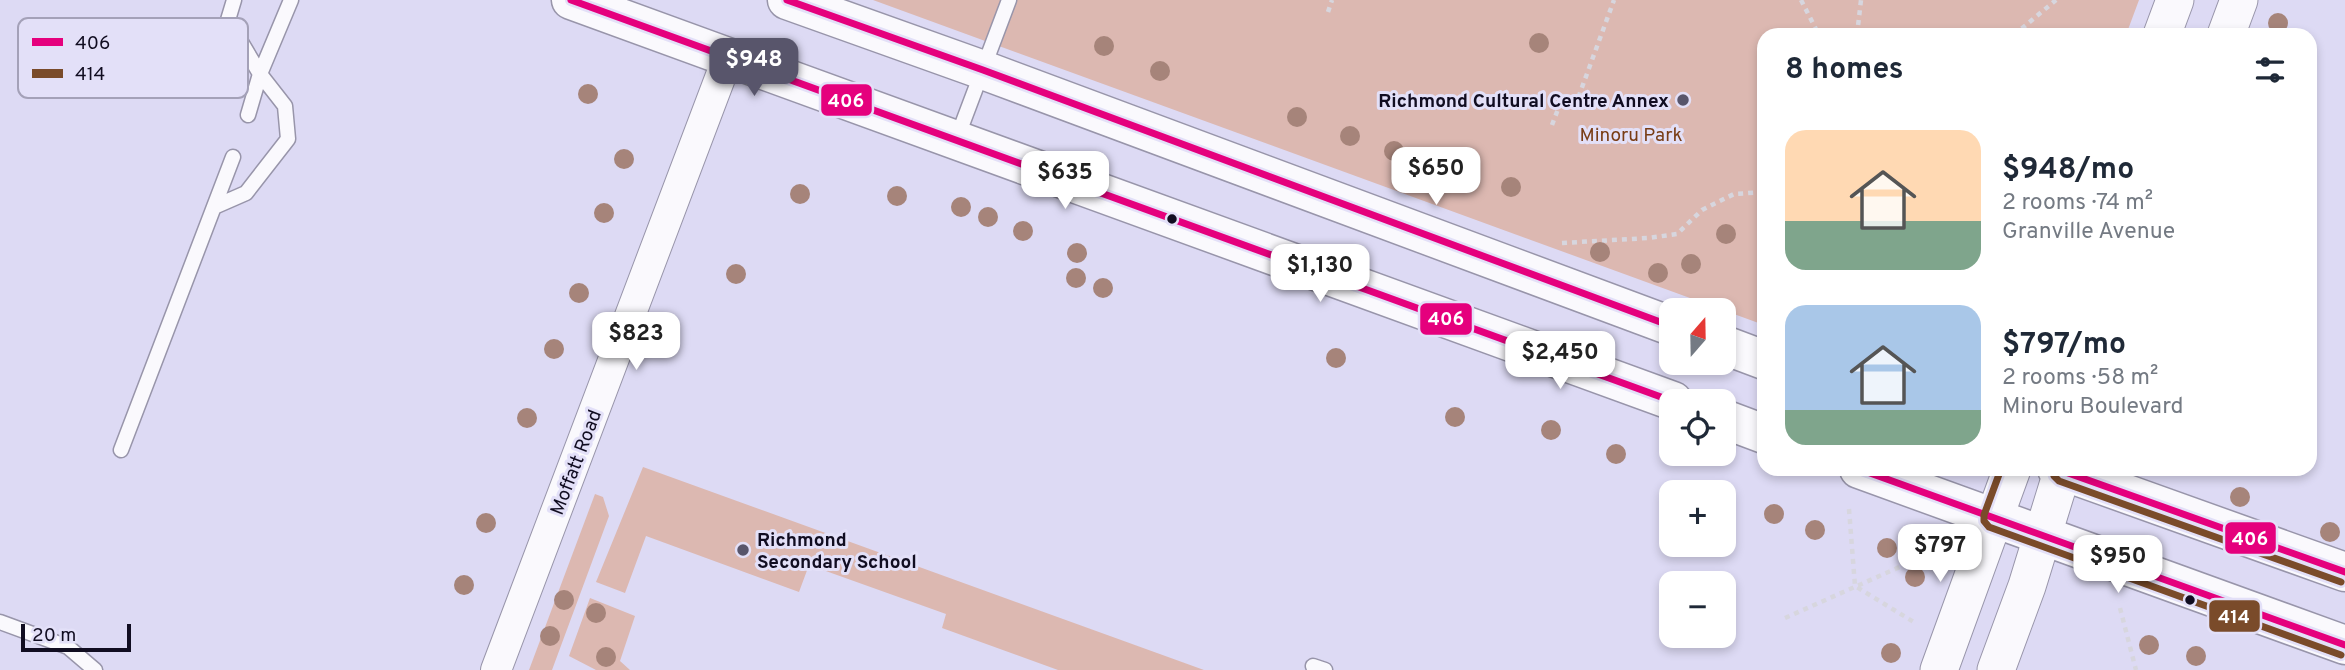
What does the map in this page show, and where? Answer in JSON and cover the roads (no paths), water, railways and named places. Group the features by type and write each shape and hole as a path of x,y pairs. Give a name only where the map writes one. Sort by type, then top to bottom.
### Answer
{"main road":[{"path":"571,0 1659,396"},
{"path":"787,0 1659,322"},
{"path":"1736,350 1757,357"},
{"path":"1736,424 1757,431"},
{"path":"1878,476 2345,645"},
{"path":"2078,476 2345,572"}],"street":[{"path":"2165,28 2175,0"},
{"path":"2229,28 2239,0"},
{"name":"Moffatt Road","path":"496,670 728,57"},
{"path":"1939,670 2009,476"},
{"path":"1996,670 2023,596 2059,476"}],"lane":[{"path":"229,18 234,0"},
{"path":"248,115 260,74 291,0"},
{"path":"957,139 1009,0"},
{"path":"214,207 246,193 288,139 285,106 248,54"},
{"path":"121,450 233,157"},
{"path":"0,622 68,647 95,670"}],"place":[{"name":"Richmond Cultural Centre Annex","path":"1683,100"},
{"name":"Richmond Secondary School","path":"743,550"}],"park label":[{"name":"Minoru Park","path":"1631,134"}]}
